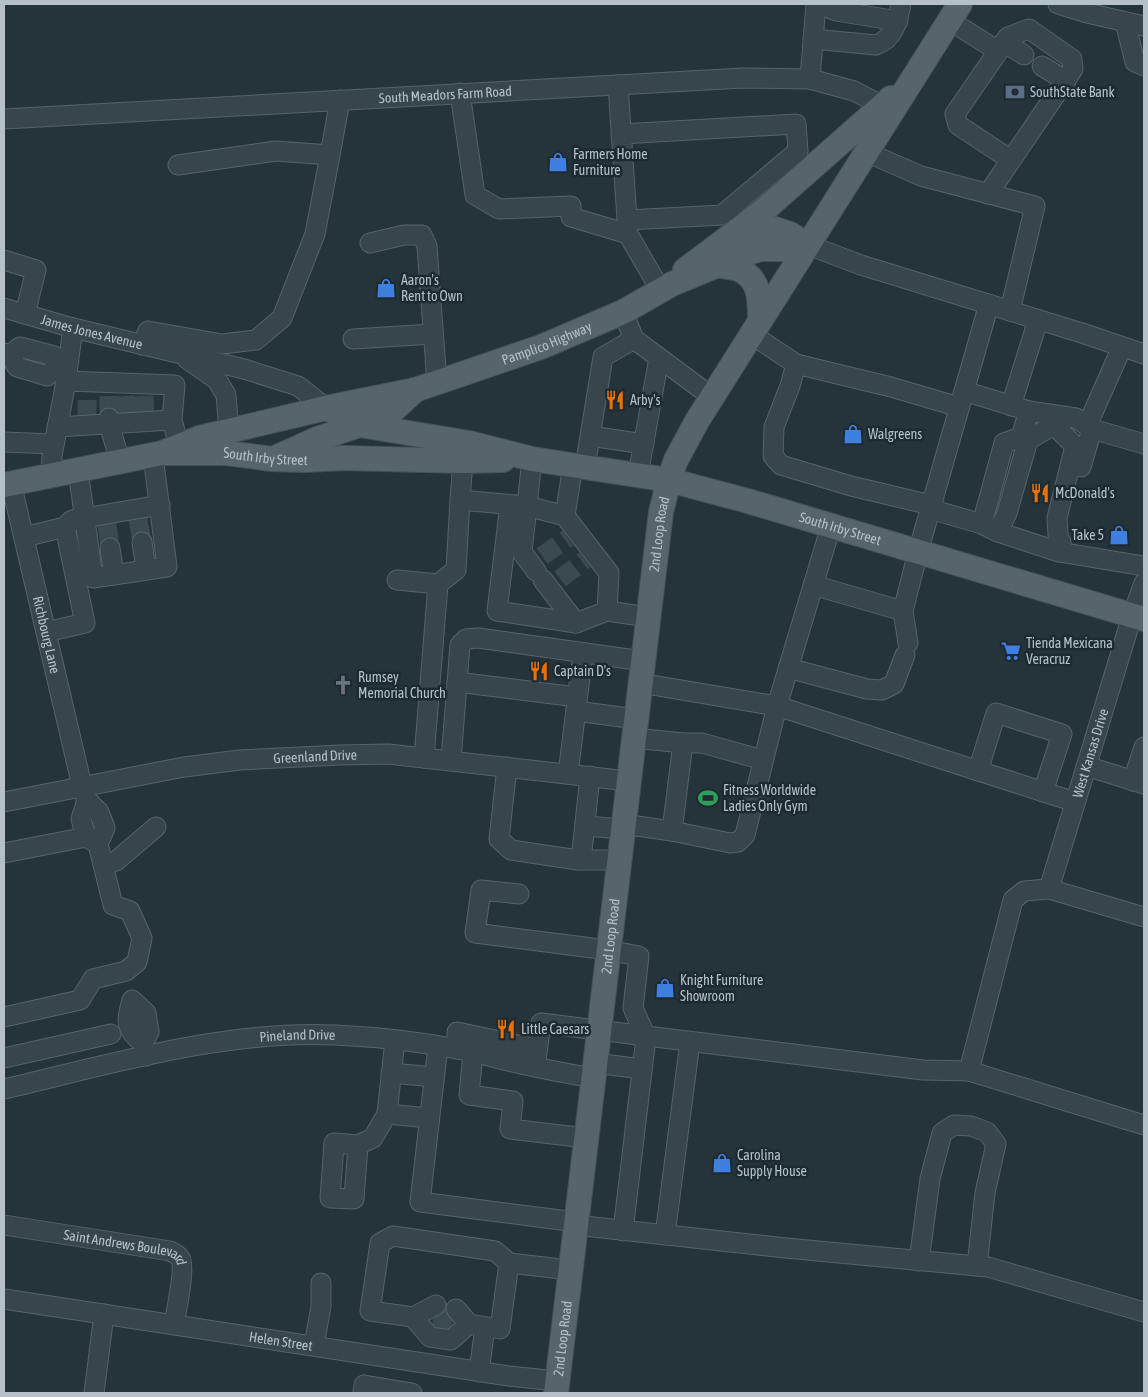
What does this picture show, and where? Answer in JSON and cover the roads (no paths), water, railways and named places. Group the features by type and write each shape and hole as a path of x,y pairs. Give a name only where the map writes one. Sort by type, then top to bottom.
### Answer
{"main road":[{"name":"Pamplico Highway","path":"669,480 676,460 697,421 954,12"},
{"name":"Pamplico Highway","path":"667,288 681,273 763,211 883,106 912,78"},
{"name":"Pamplico Highway","path":"737,231 757,227 775,229 790,234 808,245"},
{"name":"Pamplico Highway","path":"165,451 199,438 229,430 426,386 541,347 623,312 667,288 737,256 761,249 785,249 808,245"},
{"path":"718,265 739,269 752,279 759,292 756,327"},
{"name":"Pamplico Highway","path":"272,459 317,439 387,416 426,386"},
{"name":"South Irby Street","path":"326,408 360,425 469,443 532,459 669,480 748,501 1138,617"},
{"name":"South Irby Street","path":"8,484 165,451 227,453 272,459 306,460 344,458 462,462 532,459"},
{"name":"2nd Loop Road","path":"556,1387 661,512 669,480"}],"street":[{"path":"810,79 816,4"},
{"path":"813,39 876,44 884,42 889,37 899,12 836,11 831,9 830,4"},
{"path":"1058,4 1087,13 1144,26"},
{"path":"954,12 1001,47 1024,54"},
{"path":"1125,22 1135,62 1144,66"},
{"path":"988,194 1073,69 1072,59 1029,29 1008,37 954,114 958,125 1011,160"},
{"path":"1042,66 1066,81"},
{"name":"South Meadors Farm Road","path":"4,119 743,78 810,79 854,91 883,106"},
{"path":"618,85 627,227 667,288"},
{"path":"460,93 475,195 499,209 570,206 571,217 627,227 722,215 798,152 796,124 621,134"},
{"path":"142,344 148,331 222,344 256,340 282,318 315,234 340,100"},
{"path":"178,165 276,151 330,155"},
{"path":"866,152 921,176 1035,206 1010,311"},
{"path":"370,243 404,235 422,235 427,246 434,334 426,386"},
{"path":"808,245 861,265 1144,354"},
{"path":"4,260 36,270 25,314"},
{"path":"788,668 867,689 882,690 894,684 906,649 903,611 989,304"},
{"name":"James Jones Avenue","path":"4,308 72,328 244,369 298,386 326,408"},
{"path":"623,312 634,339 712,397"},
{"path":"990,528 1004,443 1021,436 1020,408 1038,320"},
{"path":"756,327 796,364 891,386 1076,418 1089,427 1144,444"},
{"path":"51,475 63,372 72,328"},
{"path":"353,339 434,334"},
{"path":"570,528 579,466 590,436 603,357 634,339"},
{"path":"1059,552 1089,427 1122,346"},
{"path":"7,354 17,367 47,376 63,372 88,390 126,390 175,385 172,420 165,451 160,505 167,567 93,578 78,470"},
{"name":"James Jones Avenue","path":"180,354 217,380 226,394 229,430"},
{"path":"638,475 659,358"},
{"path":"796,364 790,386 774,426 774,456 781,465 931,507 1059,552 1144,566"},
{"path":"120,461 127,420"},
{"path":"4,442 56,435 87,422 172,420"},
{"path":"990,528 1007,513 1028,440 1054,424 1076,446 1057,518 1059,552"},
{"path":"590,436 644,444"},
{"path":"532,459 518,506 497,611 576,623 607,611 648,617"},
{"path":"397,580 438,584 456,570 462,462"},
{"name":"Richbourg Lane","path":"8,484 24,537 84,793"},
{"path":"460,500 518,506 570,528 590,557 609,573 607,611"},
{"path":"24,537 65,527 72,520 85,517 106,518 138,514 160,505"},
{"path":"518,506 522,552 544,573 576,623"},
{"path":"585,826 672,831 730,843 738,842 745,835 777,706 831,526"},
{"path":"46,632 85,623 65,527"},
{"path":"142,542 146,570"},
{"path":"110,548 114,575"},
{"name":"West Kansas Drive","path":"1049,889 1086,766 1138,617 1144,583"},
{"path":"424,758 438,584"},
{"path":"813,585 903,611"},
{"path":"451,760 460,645 466,639 478,638 582,653 642,672 777,706 1075,802"},
{"path":"568,774 582,653"},
{"path":"457,682 576,704 635,728 683,743 702,742 763,760"},
{"path":"978,771 996,713 1062,734 1043,792"},
{"path":"672,831 683,743"},
{"name":"Greenland Drive","path":"4,802 84,793 184,767 240,760 388,754 628,781"},
{"path":"1086,766 1139,782 1143,756"},
{"path":"507,767 499,839 511,850 581,860 619,860"},
{"path":"581,860 590,776"},
{"path":"4,853 92,840 105,828 100,812 84,793"},
{"path":"103,865 116,861 156,827"},
{"path":"4,1017 80,1000 94,979 126,971 137,962 142,938 130,911 113,905 103,865 92,840"},
{"path":"969,1070 1013,900 1024,891 1049,889 1144,917"},
{"path":"519,894 481,890 475,933 608,950 639,956 632,1008 646,1036 623,1231"},
{"path":"126,971 132,1000 146,1013 149,1032 145,1050"},
{"path":"602,1004 632,1008"},
{"path":"586,1138 510,1129 513,1101 469,1096 465,1051 457,1032 536,1058 541,1023 923,1070 969,1070 1144,1125"},
{"path":"4,1058 111,1034"},
{"name":"Pineland Drive","path":"4,1089 145,1050 294,1035 335,1035 394,1040 465,1051 536,1058 594,1070 642,1068"},
{"path":"358,1145 373,1138 387,1114 394,1040"},
{"path":"665,1235 690,1042"},
{"path":"438,1046 420,1202 623,1231 988,1267 1144,1312"},
{"path":"391,1073 434,1077"},
{"path":"387,1114 429,1118"},
{"path":"919,1261 930,1179 942,1133 954,1125 971,1126 987,1132 996,1144 985,1193 977,1266"},
{"name":"Saint Andrews Boulevard","path":"4,1225 170,1251 181,1259 182,1265 174,1325"},
{"path":"434,1316 413,1316 370,1310 380,1243 393,1236 495,1251 510,1263 570,1270"},
{"path":"462,1321 500,1329 510,1263"},
{"path":"314,1346 321,1306 321,1283"},
{"name":"Helen Street","path":"4,1299 510,1376 556,1387"},
{"path":"94,1393 104,1314"},
{"path":"413,1316 430,1336 450,1340 462,1321"},
{"path":"462,1321 479,1372"},
{"path":"370,1355 364,1389 412,1393"}],"tunnel":[{"path":"109,396 109,418"},
{"path":"125,396 126,417"},
{"path":"144,396 145,416"},
{"path":"87,398 87,419"},
{"path":"138,519 142,542"},
{"path":"107,524 110,548"},
{"path":"542,556 568,538"},
{"path":"560,579 585,560"},
{"path":"435,1311 456,1315"},
{"path":"432,1327 454,1330"}],"place":[{"name":"SouthState Bank","path":"1015,92"},
{"name":"Farmers Home Furniture","path":"558,162"},
{"name":"Aaron's Rent to Own","path":"386,288"},
{"name":"Arby's","path":"615,400"},
{"name":"Walgreens","path":"853,434"},
{"name":"McDonald's","path":"1040,493"},
{"name":"Take 5","path":"1119,535"},
{"name":"Tienda Mexicana Veracruz","path":"1011,651"},
{"name":"Captain D's","path":"539,671"},
{"name":"Rumsey Memorial Church","path":"343,685"},
{"name":"Fitness Worldwide Ladies Only Gym","path":"708,798"},
{"name":"Knight Furniture Showroom","path":"665,988"},
{"name":"Little Caesars","path":"506,1029"},
{"name":"Carolina Supply House","path":"722,1163"}]}
